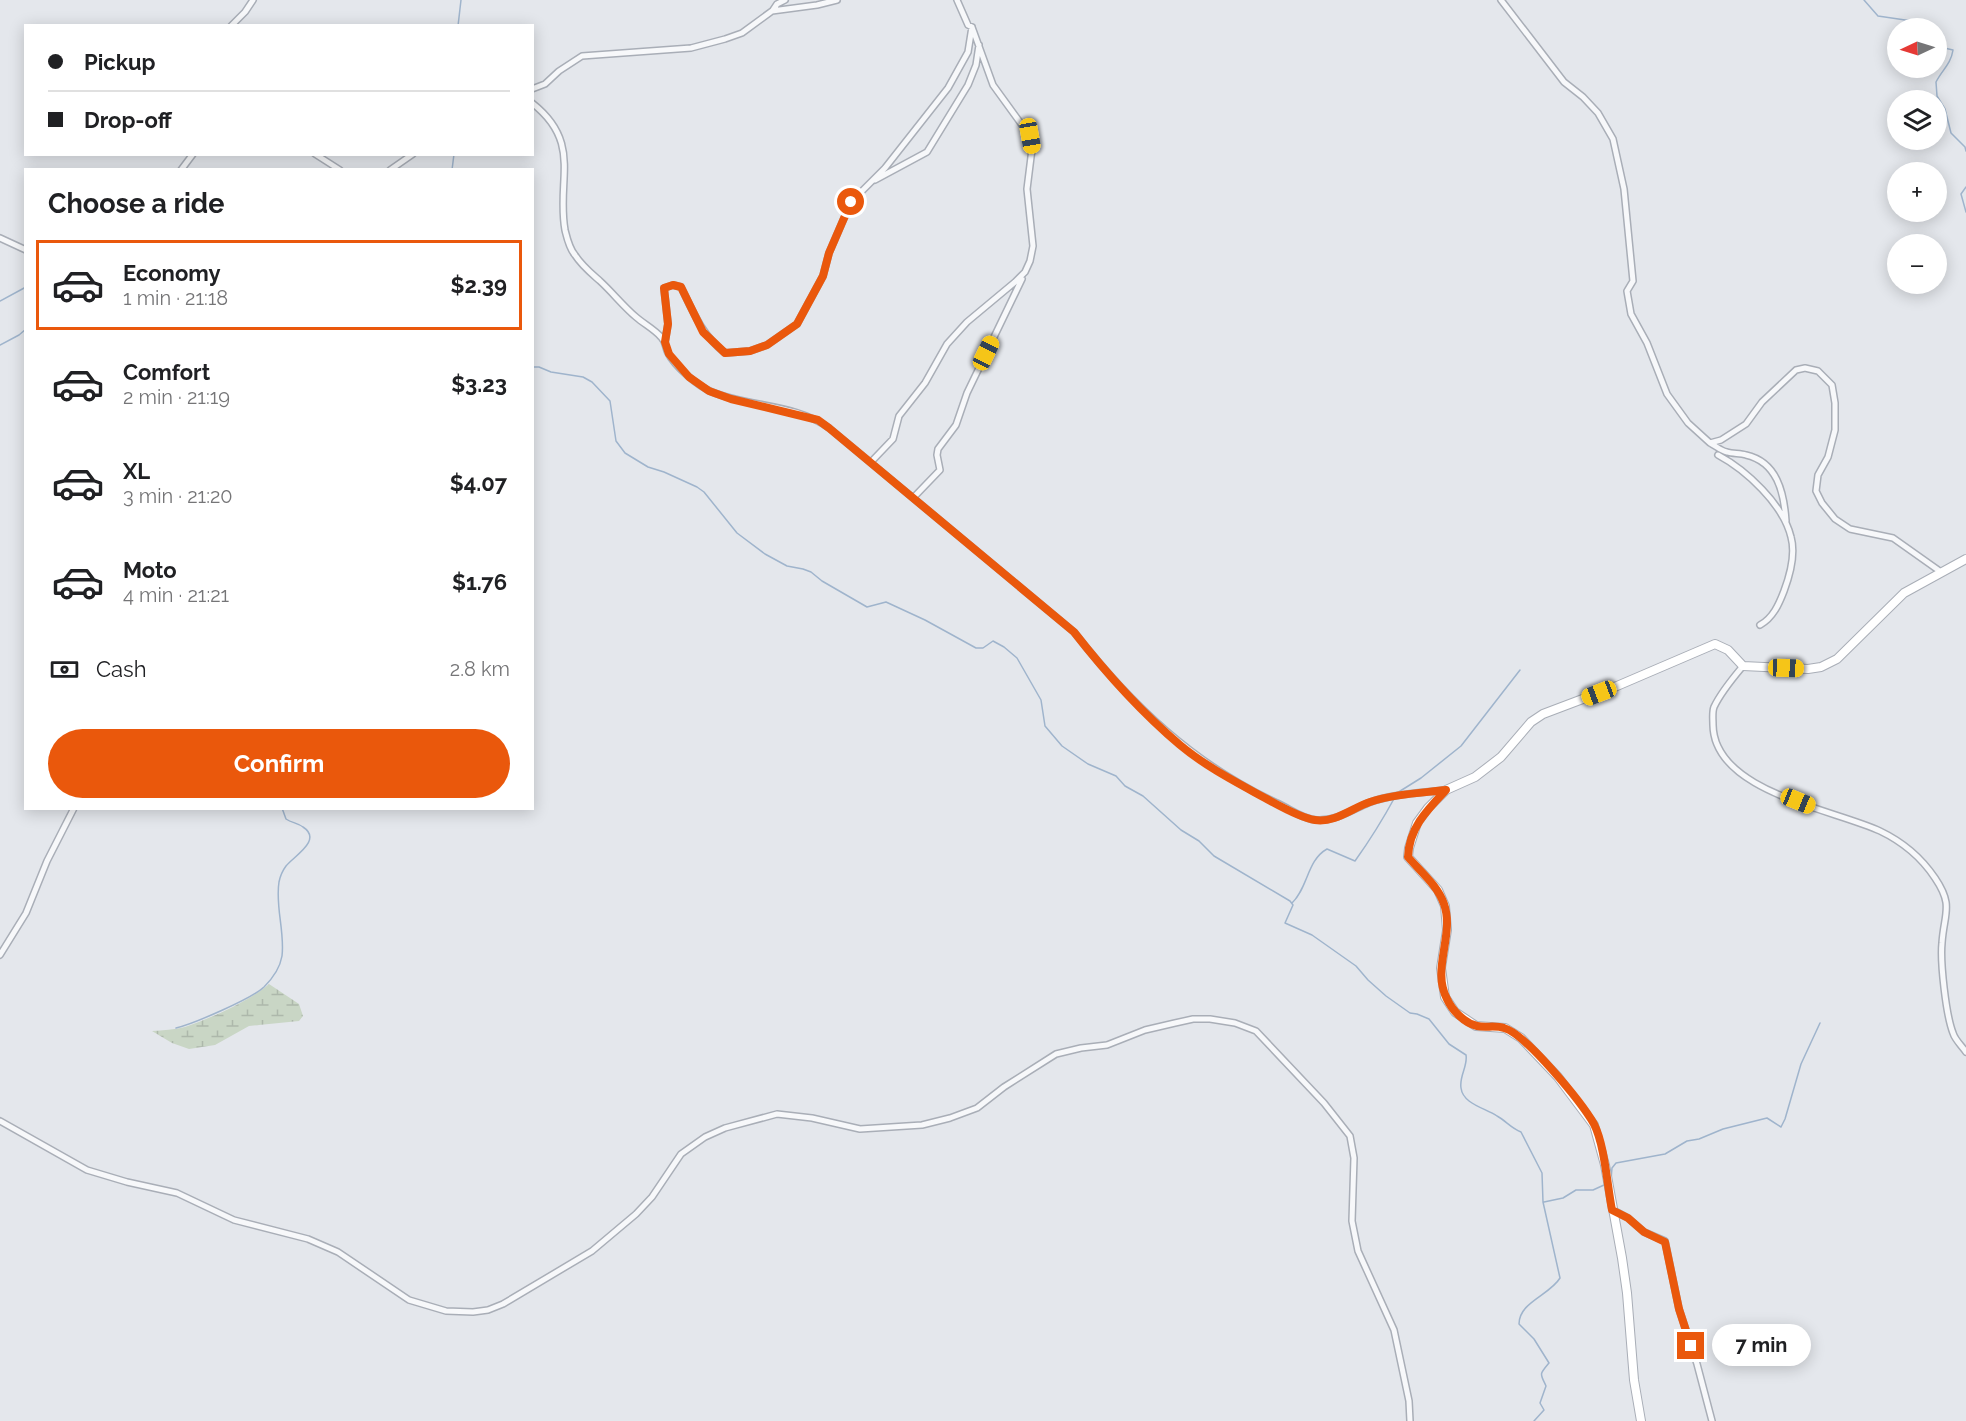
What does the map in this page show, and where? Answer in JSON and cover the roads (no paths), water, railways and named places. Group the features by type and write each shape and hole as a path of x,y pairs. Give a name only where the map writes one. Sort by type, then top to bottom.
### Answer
{"street":[{"path":"233,24 254,0"},
{"path":"534,88 545,84 559,71 582,56 691,48 725,39 742,33 785,0"},
{"path":"772,10 817,5 837,0"},
{"path":"914,497 940,470 938,449 956,425 967,393 1030,261 1033,246 1027,189 1032,149 1030,136 993,84 972,27 968,25 957,0"},
{"path":"1501,0 1564,82 1598,113 1612,139 1624,189 1633,281 1627,291 1631,314 1647,343 1667,394 1688,423 1710,443 1727,453 1746,454 1762,460 1772,468 1792,538 1793,554 1790,575 1778,606 1767,622 1760,625"},
{"path":"665,342 668,324 664,288 673,285 681,287 703,332 725,353 750,351 767,345 797,324 823,276 829,253 851,202 885,168 948,88 969,52 972,27"},
{"path":"868,184 927,152 968,85 976,65 979,44"},
{"path":"534,105 549,121 564,150 566,168 562,200 563,217 567,238 573,252 585,268 637,318 660,335 669,354 689,377 709,391 731,399 818,420 914,497 1074,632 1100,666 1181,746 1230,779 1271,801 1316,820 1349,813 1369,802 1446,790 1475,777 1501,757 1531,722 1544,714 1715,644 1728,650 1743,666 1808,669 1821,667 1837,659 1904,593 1966,559"},
{"path":"318,156 337,168"},
{"path":"393,168 410,156"},
{"path":"0,238 24,249"},
{"path":"871,462 893,439 899,416 924,383 947,344 967,322 978,315 1025,272"},
{"path":"1710,443 1721,440 1746,424 1762,402 1796,370 1805,368 1818,371 1832,386 1835,404 1835,430 1828,457 1818,475 1816,491 1822,503 1835,519 1850,529 1893,537 1941,572"},
{"path":"1718,455 1759,484 1786,523"},
{"path":"1743,666 1713,709 1713,734 1719,751 1743,777 1767,790 1879,831 1903,844 1927,866 1947,898 1947,919 1941,958 1953,1034 1966,1052"},
{"path":"1446,790 1417,823 1408,848 1408,857 1438,890 1445,906 1447,930 1441,968 1446,997 1455,1012 1476,1026 1505,1028 1521,1038 1558,1077 1594,1125 1602,1151 1627,1293 1634,1380 1641,1421"},
{"path":"0,955 26,913 46,861 73,810"},
{"path":"0,1121 87,1170 177,1194 234,1220 308,1239 338,1252 408,1300 446,1311 473,1312 488,1310 503,1304 592,1251 636,1214 652,1197 681,1154 705,1137 725,1128 777,1114 812,1118 860,1129 922,1125 977,1108 1004,1087 1056,1054 1107,1045 1145,1030 1194,1019 1235,1023 1256,1031 1270,1044 1324,1103 1350,1136 1354,1158 1352,1221 1358,1251 1394,1330 1410,1421"},
{"path":"1612,1210 1628,1218 1644,1232 1665,1242 1679,1309 1712,1421"}],"waterway":[{"path":"458,24 461,0"},
{"path":"1864,0 1878,16 1892,18"},
{"path":"1947,49 1953,50 1947,65"},
{"path":"1939,78 1936,82 1937,96 1945,109 1951,133 1966,151"},
{"path":"452,168 454,156"},
{"path":"1966,187 1961,194 1966,212"},
{"path":"0,301 24,288"},
{"path":"0,345 24,331"},
{"path":"534,367 583,377 592,382 610,401 616,441 625,453 648,467 664,472 704,492 737,533 765,554 787,566 811,572 822,581 867,607 886,602 976,648 983,648 993,641 1004,647 1017,658 1041,700 1045,726 1062,746 1088,764 1116,776 1125,786 1143,796 1181,830 1199,841 1214,856 1290,901 1293,905 1285,923 1312,935 1356,966 1386,996 1410,1013 1429,1019 1449,1044 1466,1055 1461,1084 1466,1098 1521,1132 1542,1173 1543,1202 1560,1278 1529,1304 1520,1316 1519,1324 1534,1339 1549,1363 1542,1374 1546,1386 1540,1403 1544,1410 1534,1421"},
{"path":"1397,793 1421,778 1461,746 1520,670"},
{"path":"1292,903 1301,890 1315,860 1327,849 1355,861 1395,797"},
{"path":"176,1028 247,998 264,987 278,969 283,947 278,900 279,880 286,866 305,848 310,837 303,827 286,819 283,810"},
{"path":"1611,1180 1612,1168 1616,1163 1665,1154 1687,1141 1699,1139 1723,1129 1767,1118 1781,1127 1801,1064 1820,1023"},
{"path":"1544,1202 1563,1198 1576,1190 1593,1190 1604,1185"}]}
